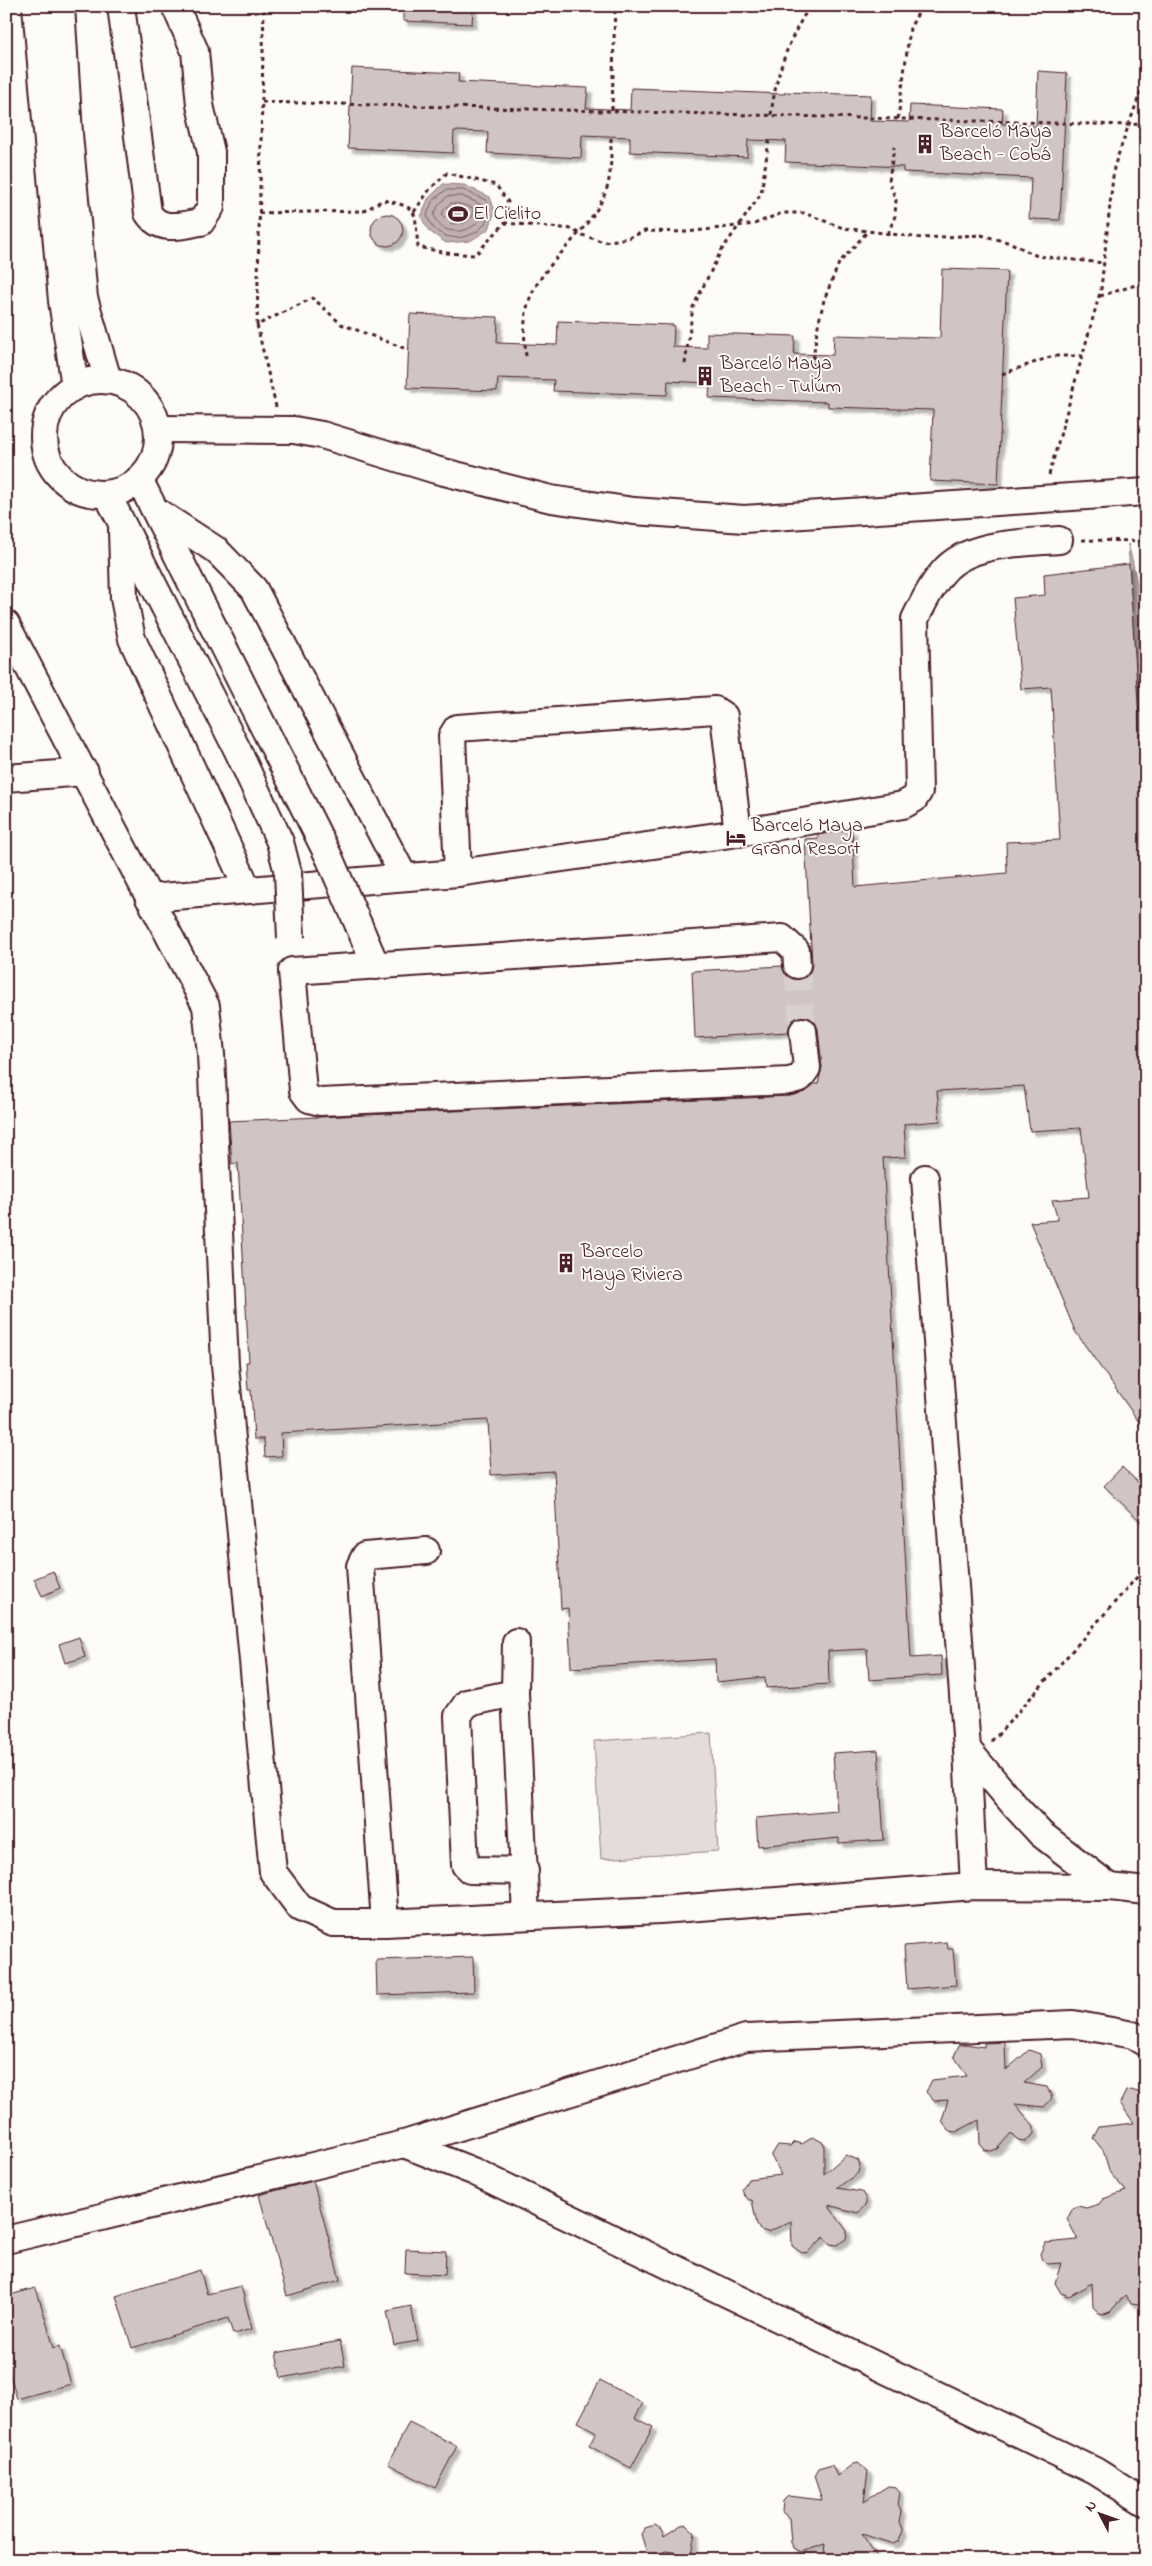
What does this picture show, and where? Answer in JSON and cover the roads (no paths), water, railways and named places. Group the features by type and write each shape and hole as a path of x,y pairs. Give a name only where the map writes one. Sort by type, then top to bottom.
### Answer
{"street":[{"path":"36,6 62,301 75,386"},
{"path":"61,6 69,134 84,298 108,380"},
{"path":"121,6 148,213 153,221 167,227 201,222 211,206 211,152 200,105 195,51 175,6"},
{"path":"108,380 128,386 149,404 158,430 155,457 139,480 128,488 107,494 74,488 63,480 47,457 44,430 54,404 75,386 88,381 108,380"},
{"path":"158,430 281,429 322,435 436,470 551,499 634,511 744,519 1146,492"},
{"path":"139,480 329,858 376,966"},
{"path":"107,494 237,749 280,842 288,873 292,972 303,1091 310,1099 320,1102 789,1081 800,1078 807,1068 803,1031"},
{"path":"156,511 216,550 254,589 404,878"},
{"path":"122,522 124,598 132,638 248,890"},
{"path":"149,898 458,873 738,833 903,805 914,799 919,791 916,619 925,600 944,571 964,557 994,545 1059,540"},
{"path":"6,624 206,1006 211,1054 225,1365 273,1872 300,1908 334,1923 385,1923 660,1910 974,1886 1110,1888 1146,1891"},
{"path":"458,873 452,736 458,728 715,710 724,716 738,833"},
{"path":"6,778 85,772"},
{"path":"292,972 782,938 796,951 797,965"},
{"path":"924,1178 967,1749 974,1886"},
{"path":"385,1923 360,1566 365,1556 426,1551"},
{"path":"516,1642 515,1693 526,1916"},
{"path":"515,1693 467,1703 458,1716 464,1865 470,1870 525,1871"},
{"path":"967,1749 1016,1808 1041,1834 1110,1888"},
{"path":"6,2240 404,2144 746,2038 1072,2024 1133,2035 1146,2043"},
{"path":"404,2144 475,2172 1077,2463 1146,2503"}],"water":[{"name":"El Cielito","path":"443,184 464,185 490,197 495,211 489,229 470,241 446,243 429,231 421,217 428,199"},
{"path":"1128,544 1136,576 1144,646 1147,719 1146,825"}],"tunnel":[{"path":"797,965 803,1031"}],"place":[{"name":"Barceló Maya Beach - Cobá","path":"925,144"},
{"name":"El Cielito","path":"458,214"},
{"name":"Barceló Maya Beach - Tulúm","path":"705,376"},
{"name":"Barceló Maya Grand Resort","path":"736,838"},
{"name":"Barcelo Maya Riviera","path":"566,1263"}]}
